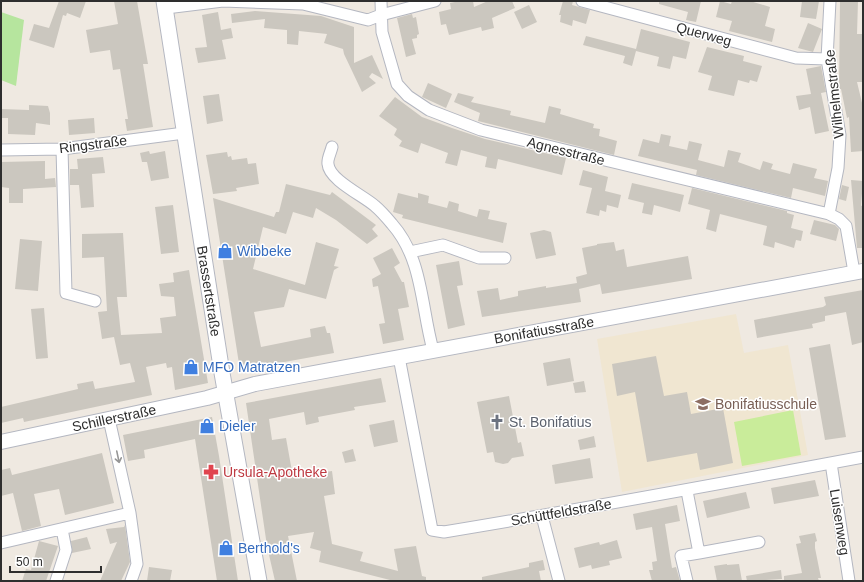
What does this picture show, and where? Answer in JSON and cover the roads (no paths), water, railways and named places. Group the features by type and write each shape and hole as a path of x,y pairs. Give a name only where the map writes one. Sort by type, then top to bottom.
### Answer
{"main road":[{"name":"Brassertstraße","path":"165,4 226,392 259,581"}],"street":[{"path":"165,4 223,1 303,4 368,20 381,15 435,1"},
{"name":"Agnesstraße","path":"381,1 382,32 397,84 408,96 429,110 481,130 829,214"},
{"name":"Querweg","path":"582,1 796,58 827,59"},
{"name":"Wilhelmstraße","path":"829,214 838,168 840,135 827,59 830,1"},
{"name":"Ringstraße","path":"1,150 62,149 184,132"},
{"path":"332,147 328,164 330,171 338,180 374,205 395,228 410,252 419,279 433,350"},
{"path":"62,149 66,293 95,301"},
{"path":"829,214 839,219 846,226 859,272"},
{"path":"410,252 443,245 479,258 505,258"},
{"name":"Bonifatiusstraße","path":"226,392 255,384 433,350 859,272"},
{"name":"Schüttfeldstraße","path":"399,357 432,530 444,532 542,516 687,491 863,457"},
{"name":"Schillerstraße","path":"1,442 207,398 226,392"},
{"path":"109,419 130,514 137,564 131,581"},
{"name":"Luisenweg","path":"831,463 849,581"},
{"path":"687,491 699,553"},
{"path":"1,543 130,514"},
{"path":"542,516 559,581"},
{"path":"56,581 66,550 62,529"},
{"path":"687,581 682,556 759,542"}],"place":[{"name":"Wibbeke","path":"225,251"},
{"name":"MFO Matratzen","path":"191,367"},
{"name":"Bonifatiusschule","path":"703,404"},
{"name":"St. Bonifatius","path":"497,422"},
{"name":"Dieler","path":"207,426"},
{"name":"Ursula-Apotheke","path":"211,472"},
{"name":"Berthold's","path":"226,548"}]}
